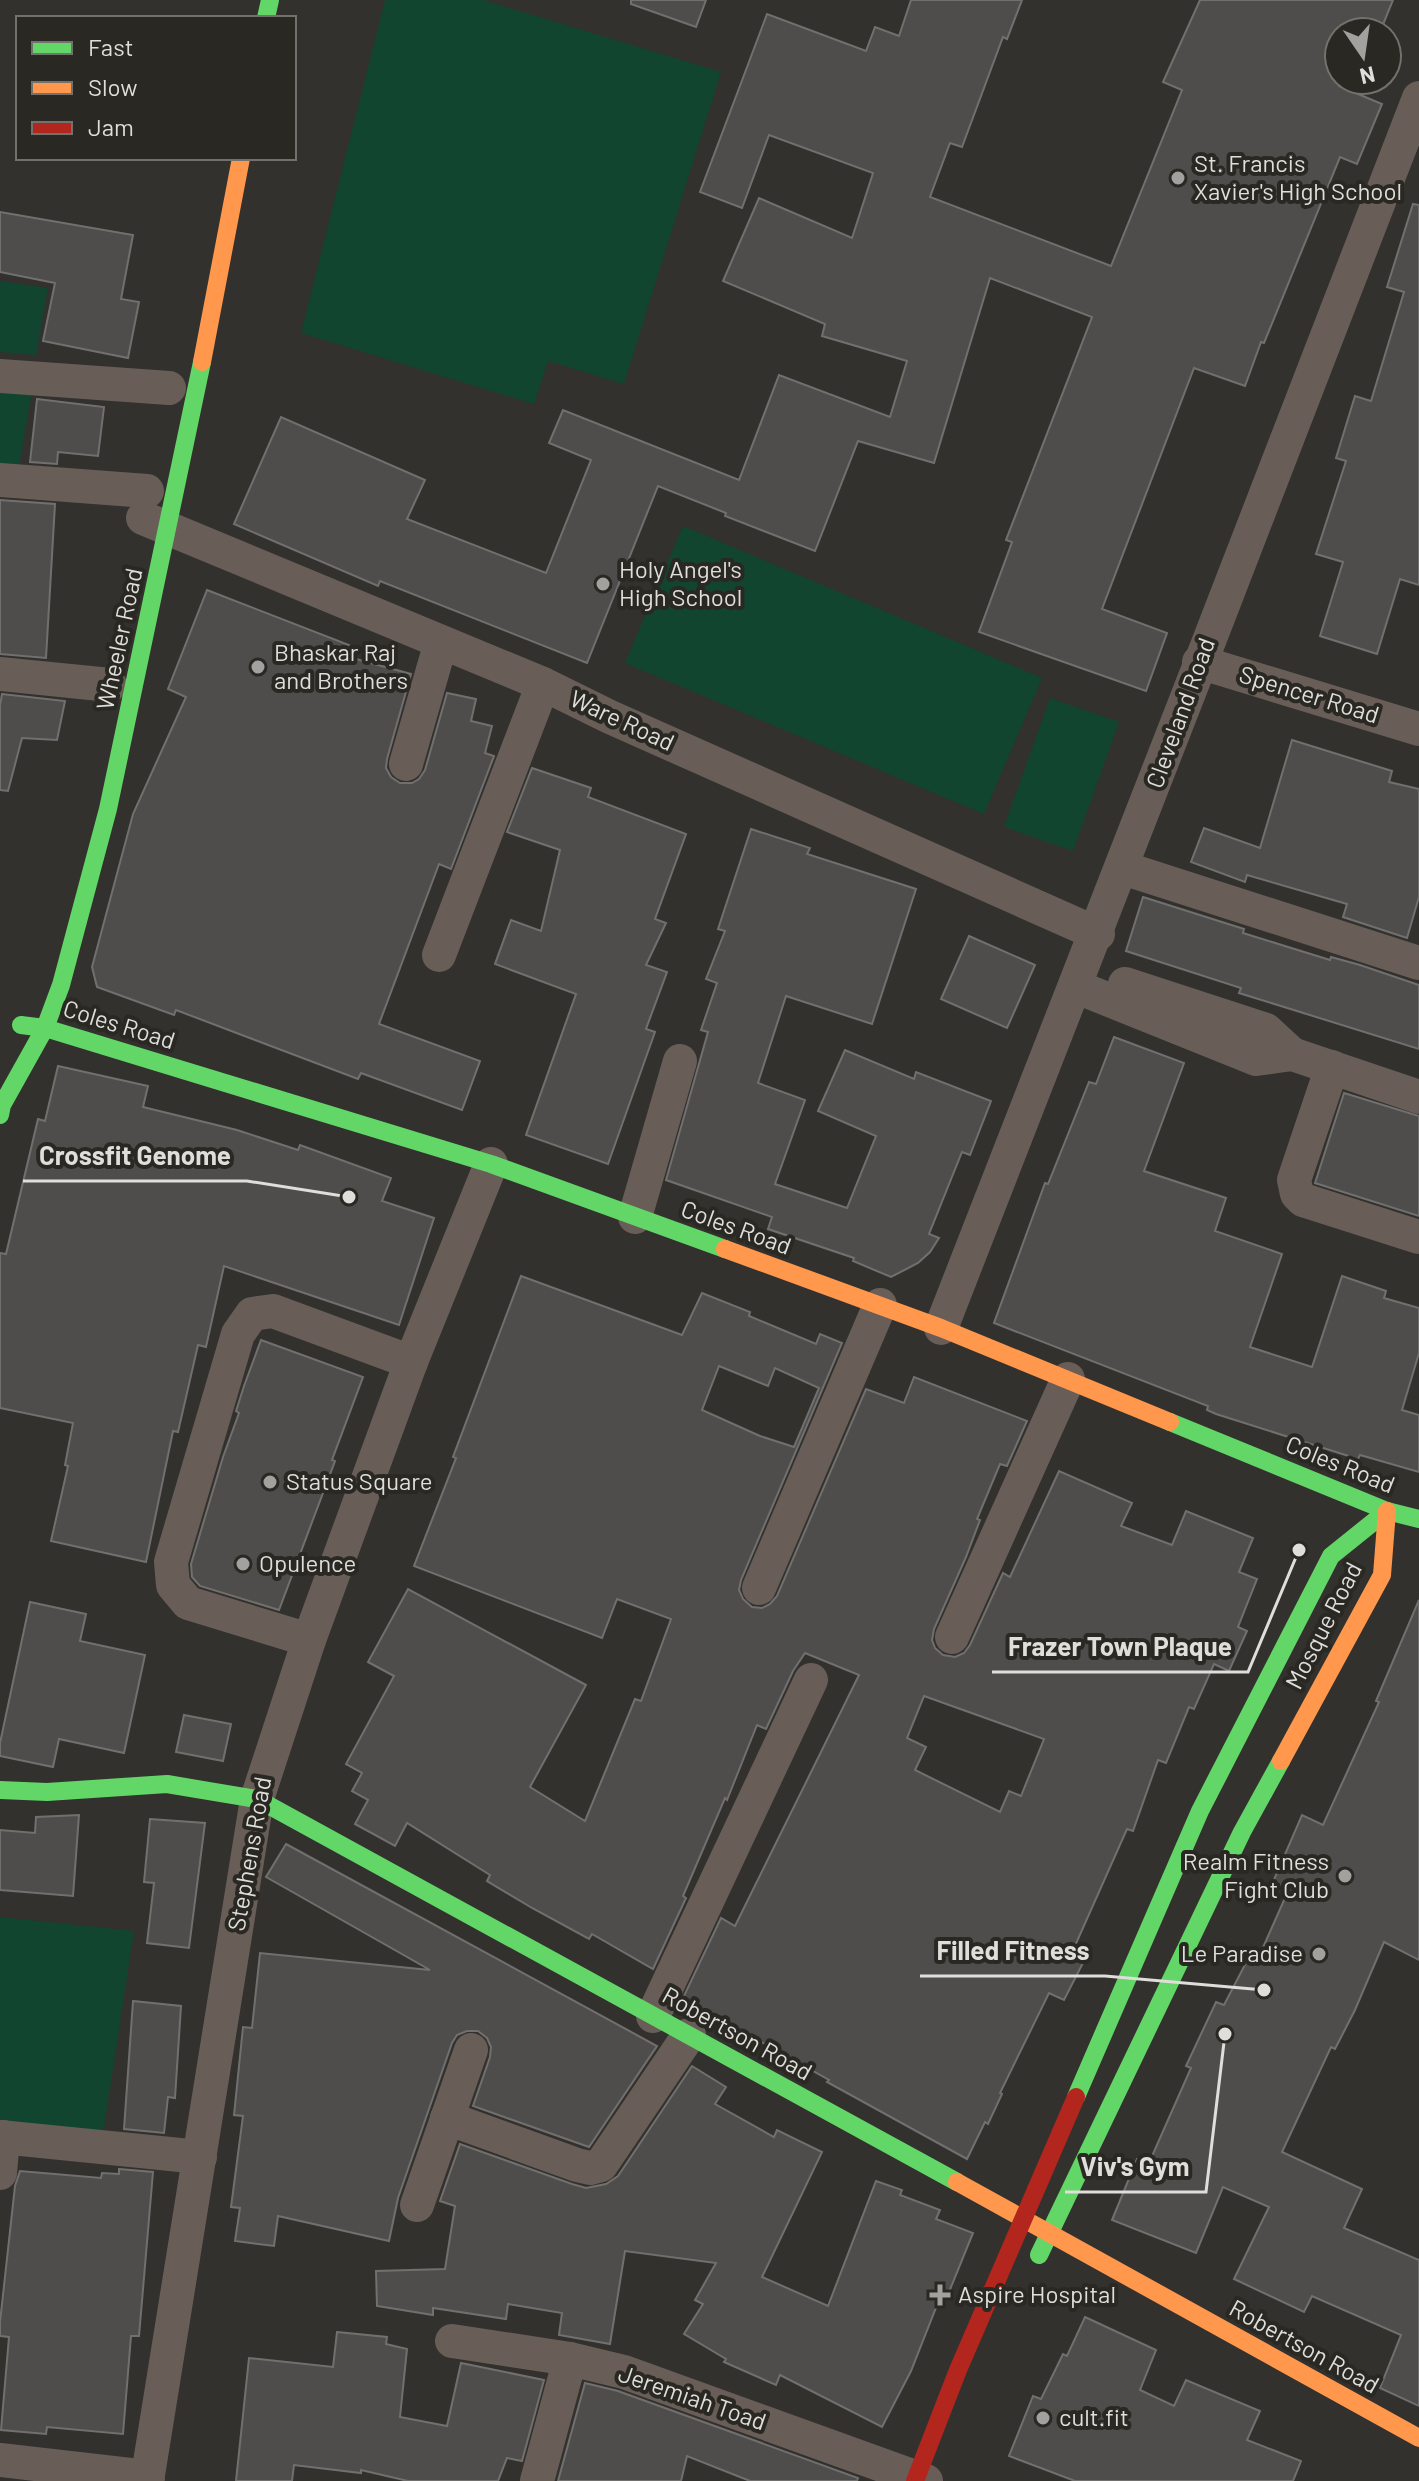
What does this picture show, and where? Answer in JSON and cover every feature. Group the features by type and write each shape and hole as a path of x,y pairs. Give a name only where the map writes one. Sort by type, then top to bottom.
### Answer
{"street":[{"name":"Cleveland Road","path":"941,1328 1098,934 1199,662 1419,98"},
{"name":"Wheeler Road","path":"0,1115 21,1026 71,953 108,809 149,510 178,445 241,160"},
{"path":"0,376 169,388"},
{"name":"Ware Road","path":"0,480 149,510 1098,934"},
{"path":"406,764 441,642"},
{"name":"Spencer Road","path":"1199,662 1419,729"},
{"path":"0,674 110,684"},
{"path":"439,955 543,684"},
{"path":"1123,868 1419,963"},
{"path":"1080,979 1266,1030 1292,1054 1419,1097"},
{"name":"Coles Road","path":"21,1026 491,1164 941,1328 1387,1511 1419,1519"},
{"path":"635,1217 680,1061"},
{"path":"1332,1067 1294,1180 1297,1194 1303,1200 1419,1237"},
{"name":"Stephens Road","path":"148,2479 257,1799 309,1640 411,1362 491,1164"},
{"path":"759,1588 880,1305"},
{"path":"309,1640 188,1603 173,1585 171,1562 238,1334 252,1314 273,1311 411,1362"},
{"path":"952,1637 1068,1379"},
{"name":"Mosque Road","path":"919,2480 940,2413 1200,1811 1331,1556 1387,1511"},
{"name":"Mosque Road","path":"1030,2276 1242,1832 1382,1575 1387,1511"},
{"path":"653,2016 811,1680"},
{"name":"Robertson Road","path":"0,1790 47,1792 167,1784 257,1799 1419,2438"},
{"path":"447,2118 577,2165 590,2168 601,2165 689,2035"},
{"path":"417,2205 471,2050"},
{"path":"0,2173 2,2137 200,2157"},
{"name":"Jeremiah Toad","path":"452,2341 570,2359 624,2372 919,2480"},
{"path":"537,2481 570,2359"},
{"path":"0,2460 148,2479"}],"green space":[{"path":"385,0 483,0 721,72 624,384 548,361 534,404 301,333"},
{"path":"0,281 48,288 36,355 0,352"},
{"path":"0,388 32,391 19,466 0,466"},
{"path":"683,526 1042,678 984,814 625,663"},
{"path":"1050,698 1119,722 1073,851 1004,827"},
{"path":"0,1917 134,1931 102,2141 0,2129"}],"building":[{"path":"631,0 706,0 696,27 631,4"},
{"path":"911,0 1022,0 1007,39 1003,37 962,147 950,143 930,197 1111,266 1182,90 1163,82 1200,0 1393,0 1386,16 1323,16 1323,96 1363,96 1382,104 1357,164 1340,157 1245,386 1194,368 1102,609 1167,633 1146,691 979,632 1012,542 1006,540 1092,317 990,278 934,463 858,441 815,551 658,486 587,663 380,581 378,586 234,524 281,417 425,480 407,519 546,573 591,460 549,443 563,410 739,480 779,375 890,417 907,361 822,336 825,324 723,281 759,198 852,238 873,173 769,135 742,208 700,192 767,14 866,51 875,27 899,36"},
{"path":"1413,204 1419,205 1419,585 1400,579 1377,654 1320,636 1343,562 1316,554 1346,461 1336,458 1355,396 1371,401 1404,292 1387,287"},
{"path":"0,212 133,235 121,299 139,302 128,358 43,341 55,283 0,272"},
{"path":"37,399 104,407 98,456 58,452 57,464 30,462"},
{"path":"0,500 55,504 46,658 0,654"},
{"path":"207,590 349,645 345,656 411,674 386,768 391,777 400,783 412,783 425,770 447,693 476,699 471,721 492,726 485,753 494,756 451,869 439,864 379,1024 480,1061 462,1110 361,1073 358,1079 176,1010 174,1015 97,987 92,967 133,814 186,697 168,689"},
{"path":"2,694 65,701 57,740 22,738 8,791 0,790"},
{"path":"1292,740 1392,771 1389,782 1419,789 1419,897 1407,938 1343,917 1347,904 1247,875 1245,882 1191,862 1204,828 1260,848"},
{"path":"532,768 591,788 588,797 686,834 655,919 666,923 646,965 667,972 646,1029 655,1032 608,1164 526,1135 576,994 495,964 511,920 541,931 560,850 507,832"},
{"path":"751,829 810,848 807,854 916,889 872,1024 786,996 758,1083 805,1100 775,1184 847,1208 876,1136 818,1111 845,1050 914,1079 916,1072 991,1101 970,1155 962,1152 929,1234 939,1238 918,1263 891,1277 853,1261 854,1258 768,1229 772,1217 666,1180 708,1032 701,1030 717,983 706,979 725,931 718,929"},
{"path":"1143,897 1244,929 1243,933 1330,960 1331,957 1360,965 1419,985 1419,1049 1239,993 1241,988 1126,951"},
{"path":"969,936 1035,965 1007,1028 941,999"},
{"path":"1114,1037 1184,1063 1144,1171 1226,1198 1215,1231 1282,1254 1250,1347 1312,1367 1342,1276 1386,1291 1384,1298 1419,1308 1419,1353 1402,1410 1419,1415 1419,1472 1360,1455 1358,1459 1216,1414 1207,1410 1208,1406 994,1323 1045,1183 1048,1184 1089,1082 1096,1084"},
{"path":"58,1066 148,1086 143,1107 237,1130 298,1150 300,1145 391,1178 382,1201 434,1218 399,1325 224,1266 206,1347 198,1345 178,1432 173,1431 146,1562 51,1541 68,1466 65,1465 73,1423 0,1408 0,1253 6,1254 38,1119 45,1121"},
{"path":"1344,1093 1419,1116 1419,1216 1315,1183"},
{"path":"521,1276 682,1335 702,1293 816,1344 820,1334 842,1343 741,1580 739,1590 752,1607 762,1608 777,1596 866,1389 904,1403 914,1377 1027,1421 1007,1466 1000,1464 977,1519 980,1520 966,1557 934,1629 932,1640 943,1655 955,1657 964,1653 970,1645 1003,1573 1010,1577 1059,1471 1132,1503 1121,1526 1172,1545 1186,1511 1253,1538 1239,1572 1257,1579 1238,1627 1247,1631 1229,1671 1214,1664 1194,1709 1189,1707 1166,1763 1158,1760 1133,1831 1127,1829 1074,1948 1087,1955 1064,2000 1049,1993 988,2124 985,2122 967,2159 683,1998 721,1918 735,1926 859,1675 805,1653 793,1671 766,1729 757,1725 683,1896 686,1898 653,1969 592,1934 589,1939 532,1908 487,1881 490,1875 407,1823 395,1846 355,1824 368,1800 352,1791 362,1773 346,1764 394,1676 368,1662 408,1589 586,1685 530,1787 585,1821 635,1699 641,1701 671,1619 617,1599 602,1638 414,1566 456,1458 453,1457","holes":["719,1366 768,1386 775,1368 819,1388 794,1447 760,1436 702,1410","924,1696 1044,1739 1021,1796 1009,1791 1000,1812 915,1770 926,1747 907,1738"]},
{"path":"261,1340 363,1377 279,1610 200,1586 192,1577 191,1564 239,1413 236,1411"},
{"path":"1419,1600 1419,1960 1384,1942 1355,2010 1335,2049 1331,2047 1282,2152 1362,2189 1344,2228 1419,2260 1419,2406 1380,2388 1401,2335 1312,2296 1304,2312 1234,2279 1269,2207 1223,2187 1196,2253 1112,2220 1137,2159 1149,2163 1191,2068 1186,2066 1216,2002 1224,2005 1249,1957 1257,1961 1289,1889 1273,1882 1302,1815 1323,1825 1379,1702 1376,1701"},
{"path":"30,1602 86,1614 80,1641 145,1655 124,1753 59,1739 53,1767 0,1756 0,1743"},
{"path":"184,1715 231,1724 223,1761 176,1752"},
{"path":"79,1815 73,1896 0,1890 0,1830 35,1833 36,1817"},
{"path":"150,1819 205,1823 189,1948 147,1943 154,1883 144,1882"},
{"path":"286,1844 657,2046 589,2147 473,2106 491,2047 487,2038 478,2031 467,2031 457,2035 452,2043 398,2198 389,2241 278,2216 274,2246 235,2241 240,2208 231,2207 243,2116 234,2115 243,2027 252,2028 260,1953 430,1970 266,1877"},
{"path":"133,2001 181,2006 175,2098 168,2097 164,2133 124,2129"},
{"path":"692,2066 726,2087 715,2104 774,2137 777,2130 822,2152 762,2277 828,2306 876,2181 902,2190 900,2195 940,2210 936,2219 973,2233 949,2292 943,2290 911,2371 882,2427 780,2375 776,2385 724,2362 726,2359 684,2334 703,2304 695,2300 716,2263 625,2251 610,2344 559,2335 562,2313 508,2304 506,2319 433,2308 433,2315 377,2306 376,2271 445,2269 455,2206 440,2201 460,2144 586,2188 606,2184 618,2176"},
{"path":"119,2169 153,2172 139,2336 131,2336 123,2434 47,2427 46,2434 1,2430 9,2337 0,2336 0,2322 15,2186 20,2171 101,2178 102,2173 119,2174"},
{"path":"1085,2317 1156,2350 1140,2390 1174,2406 1186,2380 1260,2411 1247,2440 1301,2461 1293,2481 1075,2481 1009,2456 1033,2396 1041,2399 1063,2354 1067,2356"},
{"path":"337,2332 387,2337 386,2344 407,2349 400,2417 447,2426 461,2363 544,2380 522,2461 507,2458 498,2481 408,2481 361,2470 361,2473 294,2465 292,2481 236,2481 249,2358 333,2367"},
{"path":"585,2383 618,2391 858,2478 857,2481 750,2481 687,2456 681,2481 558,2481"}],"traffic: fast":[{"path":"266,16 270,0"},
{"path":"0,1115 2,1105 45,1028 61,985 108,809 202,362"},
{"path":"21,1025 45,1028 491,1164 725,1249"},
{"path":"1170,1422 1387,1511 1419,1519"},
{"path":"1076,2097 1200,1811 1331,1556 1387,1511"},
{"path":"1039,2255 1242,1832 1281,1761"},
{"path":"0,1790 47,1792 167,1784 257,1799 957,2182"}],"traffic: slow":[{"path":"202,362 241,160"},
{"path":"725,1249 941,1328 1170,1422"},
{"path":"1281,1761 1382,1575 1387,1511"},
{"path":"957,2182 1419,2438"}],"traffic: jam":[{"path":"915,2481 958,2370 1076,2097"}],"place":[{"name":"St. Francis Xavier's High School","path":"1178,178"},
{"name":"Holy Angel's High School","path":"603,584"},
{"name":"Bhaskar Raj and Brothers","path":"258,667"},
{"name":"Crossfit Genome","path":"349,1197"},
{"name":"Status Square","path":"270,1482"},
{"name":"Frazer Town Plaque","path":"1299,1550"},
{"name":"Opulence","path":"243,1564"},
{"name":"Realm Fitness Fight Club","path":"1345,1876"},
{"name":"Le Paradise","path":"1319,1954"},
{"name":"Filled Fitness","path":"1264,1990"},
{"name":"Viv's Gym","path":"1225,2034"},
{"name":"Aspire Hospital","path":"940,2295"},
{"name":"cult.fit","path":"1043,2418"}]}
